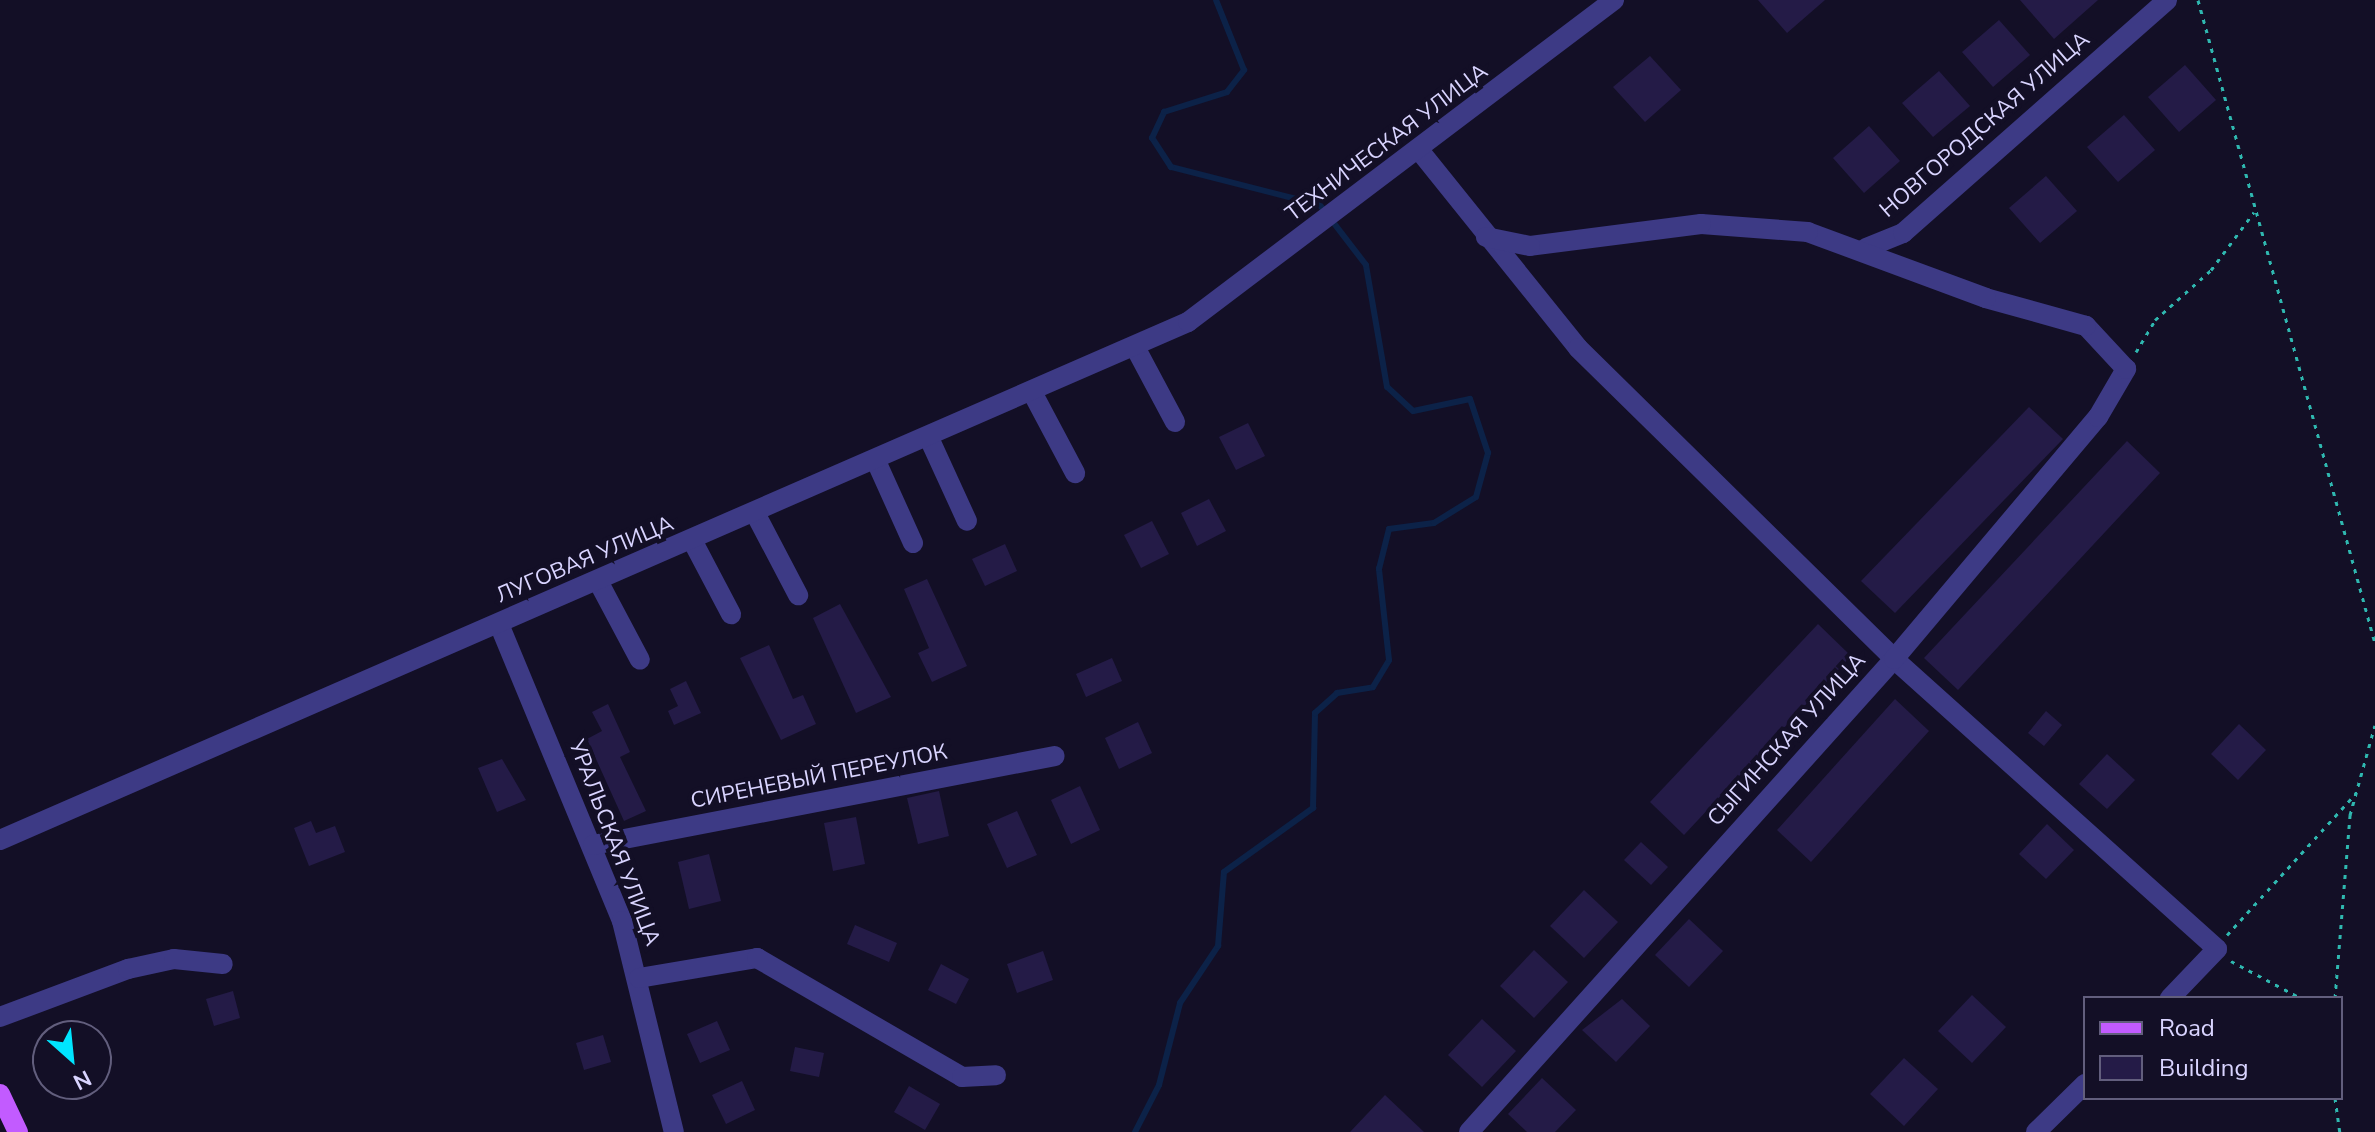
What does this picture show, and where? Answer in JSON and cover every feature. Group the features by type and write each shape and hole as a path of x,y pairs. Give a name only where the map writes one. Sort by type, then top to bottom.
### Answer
{"main road":[{"path":"0,1094 18,1132"}],"street":[{"name":"ТЕХНИЧЕСКАЯ УЛИЦА","path":"1188,322 1614,0"},
{"name":"НОВГОРОДСКАЯ УЛИЦА","path":"1866,248 1903,233 2167,0"},
{"path":"1419,150 1578,348 1894,659 2217,949 2172,996"},
{"path":"1486,237 1559,245 1651,228 1740,225 1808,232 1866,248 1951,286 2086,326 2126,369"},
{"name":"ЛУГОВАЯ УЛИЦА","path":"0,840 929,438 1188,322"},
{"path":"1135,347 1175,422"},
{"name":"СЫГИНСКАЯ УЛИЦА","path":"1469,1132 1894,659 2098,417 2126,369"},
{"path":"1032,392 1075,473"},
{"path":"929,438 967,521"},
{"path":"876,461 913,543"},
{"path":"755,513 798,595"},
{"path":"692,540 731,614"},
{"path":"598,581 640,660"},
{"name":"УРАЛЬСКАЯ УЛИЦА","path":"499,624 593,845 639,978 646,1041 674,1132"},
{"name":"СИРЕНЕВЫЙ ПЕРЕУЛОК","path":"593,845 1054,756"},
{"path":"639,978 757,958 962,1077 996,1075"},
{"path":"0,1017 128,969 174,959 223,964"},
{"path":"2036,1132 2083,1086"}],"path":[{"path":"2198,0 2375,643"},
{"path":"2126,369 2155,320 2211,270 2254,212"},
{"path":"2335,996 2356,793 2375,725"},
{"path":"2297,996 2243,972 2217,949 2356,793"},
{"path":"2335,1100 2340,1132"}],"building":[{"path":"1758,0 1825,0 1787,33"},
{"path":"2020,0 2098,0 2054,39"},
{"path":"1999,20 2030,55 1993,87 1962,52"},
{"path":"1650,56 1681,90 1645,122 1613,87"},
{"path":"2185,65 2216,100 2179,132 2148,97"},
{"path":"1939,71 1970,106 1933,137 1902,103"},
{"path":"2124,115 2155,150 2118,182 2087,147"},
{"path":"1869,126 1900,161 1864,193 1833,158"},
{"path":"2046,176 2077,211 2040,243 2009,208"},
{"path":"2029,407 2063,439 1895,613 1861,581"},
{"path":"1248,423 1265,456 1236,470 1219,437"},
{"path":"2127,441 2160,473 1958,690 1924,658"},
{"path":"1209,499 1226,531 1197,546 1181,513"},
{"path":"1152,521 1169,554 1141,568 1124,535"},
{"path":"1005,544 1017,571 985,586 972,559"},
{"path":"927,579 967,666 932,682 918,653 929,648 904,589"},
{"path":"840,604 891,697 856,713 813,618"},
{"path":"1818,624 1851,656 1684,835 1650,802"},
{"path":"769,645 793,699 803,695 816,724 781,740 740,658"},
{"path":"1112,658 1122,681 1086,697 1076,674"},
{"path":"686,681 701,713 674,725 668,711 678,706 670,689"},
{"path":"1895,699 1929,731 1811,862 1777,830"},
{"path":"608,704 630,752 620,757 646,811 624,821 587,739 602,731 592,712"},
{"path":"2046,711 2062,725 2044,746 2028,733"},
{"path":"1138,722 1152,753 1119,769 1105,738"},
{"path":"2239,724 2266,750 2238,780 2211,754"},
{"path":"2107,754 2135,780 2107,809 2079,784"},
{"path":"502,759 526,800 497,812 478,768"},
{"path":"1080,786 1100,830 1071,844 1051,800"},
{"path":"939,791 949,836 918,844 907,798"},
{"path":"1017,811 1037,855 1007,868 987,824"},
{"path":"856,817 865,864 833,871 824,823"},
{"path":"311,821 316,833 335,826 345,852 309,866 294,828"},
{"path":"2047,824 2074,850 2046,879 2019,854"},
{"path":"1641,842 1668,867 1651,885 1624,860"},
{"path":"709,854 721,901 689,909 678,862"},
{"path":"1584,890 1618,922 1584,958 1550,926"},
{"path":"1689,919 1723,951 1689,987 1655,955"},
{"path":"855,925 897,943 889,962 847,944"},
{"path":"1534,950 1568,982 1534,1018 1500,986"},
{"path":"1043,951 1053,980 1017,993 1007,964"},
{"path":"941,964 969,979 956,1004 928,990"},
{"path":"233,991 240,1018 214,1026 206,999"},
{"path":"1972,995 2006,1027 1972,1063 1938,1031"},
{"path":"1622,999 1650,1026 1616,1062 1582,1030"},
{"path":"1482,1019 1516,1051 1482,1087 1448,1055"},
{"path":"717,1021 730,1050 700,1063 687,1034"},
{"path":"603,1035 611,1062 584,1070 576,1043"},
{"path":"795,1047 824,1053 819,1077 790,1071"},
{"path":"1904,1058 1938,1089 1904,1126 1870,1094"},
{"path":"1542,1078 1576,1110 1555,1132 1527,1132 1508,1114"},
{"path":"742,1081 755,1110 726,1124 712,1095"},
{"path":"909,1086 940,1104 925,1130 894,1112"},
{"path":"1385,1095 1424,1132 1350,1132"}],"waterway":[{"path":"1135,1132 1159,1085 1180,1003 1218,946 1224,872 1313,808 1315,713 1337,693 1373,687 1389,660 1379,569 1389,529 1434,523 1476,497 1488,453 1470,399 1413,411 1387,387 1366,265 1320,205 1171,167 1152,138 1164,112 1227,92 1244,70 1216,0"}]}
